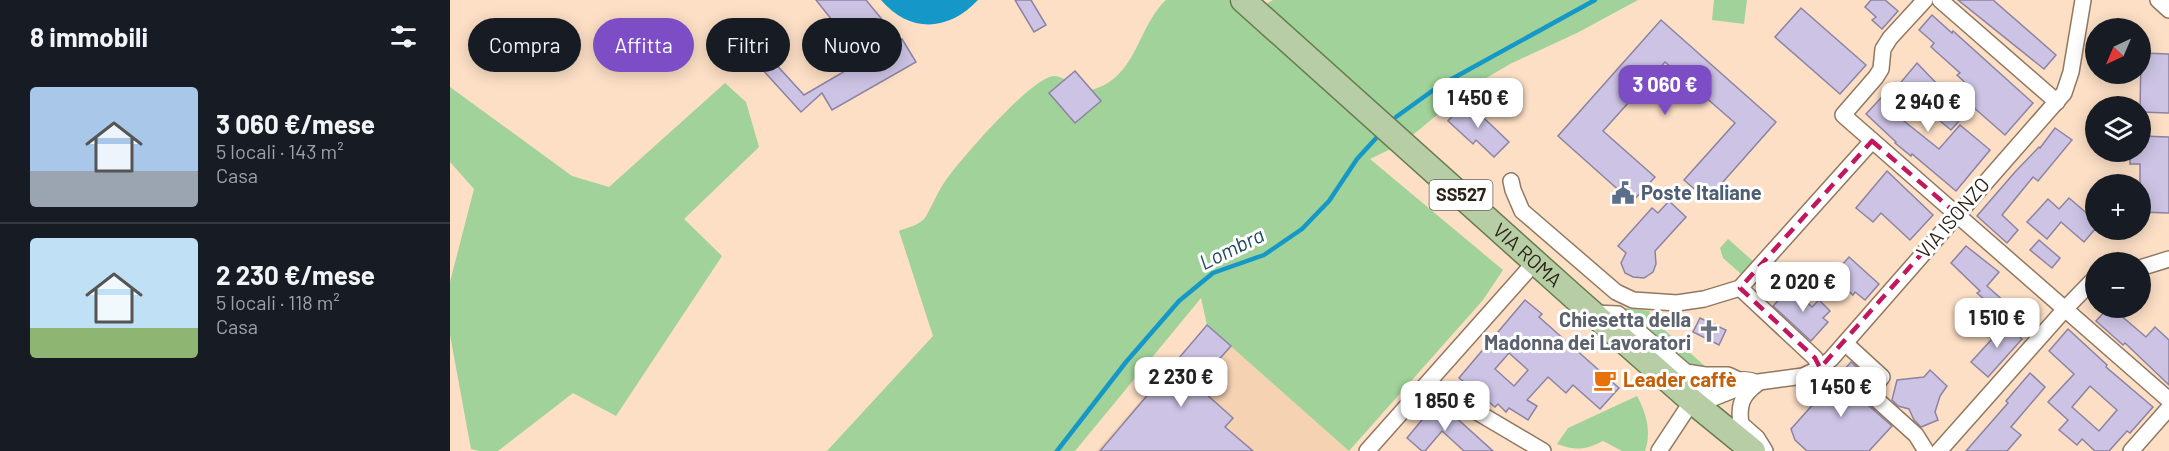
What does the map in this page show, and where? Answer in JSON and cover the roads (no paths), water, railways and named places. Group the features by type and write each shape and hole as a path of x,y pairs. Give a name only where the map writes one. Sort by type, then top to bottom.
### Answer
{"main road":[{"name":"VIA ROMA","path":"1243,0 1693,402 1753,451"}],"street":[{"path":"1925,0 1890,39 1883,49 1881,69 1844,115 2169,399"},
{"path":"1940,0 2056,102"},
{"name":"VIA ISONZO","path":"1659,451 1700,389 1709,383 1751,382 1803,376 1820,368 1845,343 2056,102 2068,85 2083,0"},
{"path":"2158,0 2169,10"},
{"path":"1511,181 1522,211 1616,292 1633,300 1677,303 1704,299 1740,288 1872,141"},
{"path":"2151,265 2169,259"},
{"path":"1367,451 1535,262"},
{"path":"1740,288 1815,357 1820,368"},
{"path":"1939,451 2085,288"},
{"name":"VIA ISONZO","path":"1593,313 1618,314 1686,372 1728,375 1751,382"},
{"path":"1845,343 1882,377 1872,389 1875,398 1916,435 1926,451"},
{"path":"1751,382 1739,410 1741,424 1757,438 1766,451"},
{"path":"1428,383 1543,451"},
{"path":"2131,451 2169,408"}],"water":[{"path":"881,0 978,0 955,18 942,23 930,24 904,19"}],"waterway":[{"name":"Lombra","path":"1396,117 1439,86 1595,0"},
{"name":"Lombra","path":"1057,451 1126,362 1179,301 1213,273 1264,255 1302,229 1329,201 1357,159 1378,136"}],"place":[{"name":"Poste Italiane","path":"1623,193"},
{"name":"Chiesetta della Madonna dei Lavoratori","path":"1709,331"},
{"name":"Leader caffè","path":"1605,380"}]}
